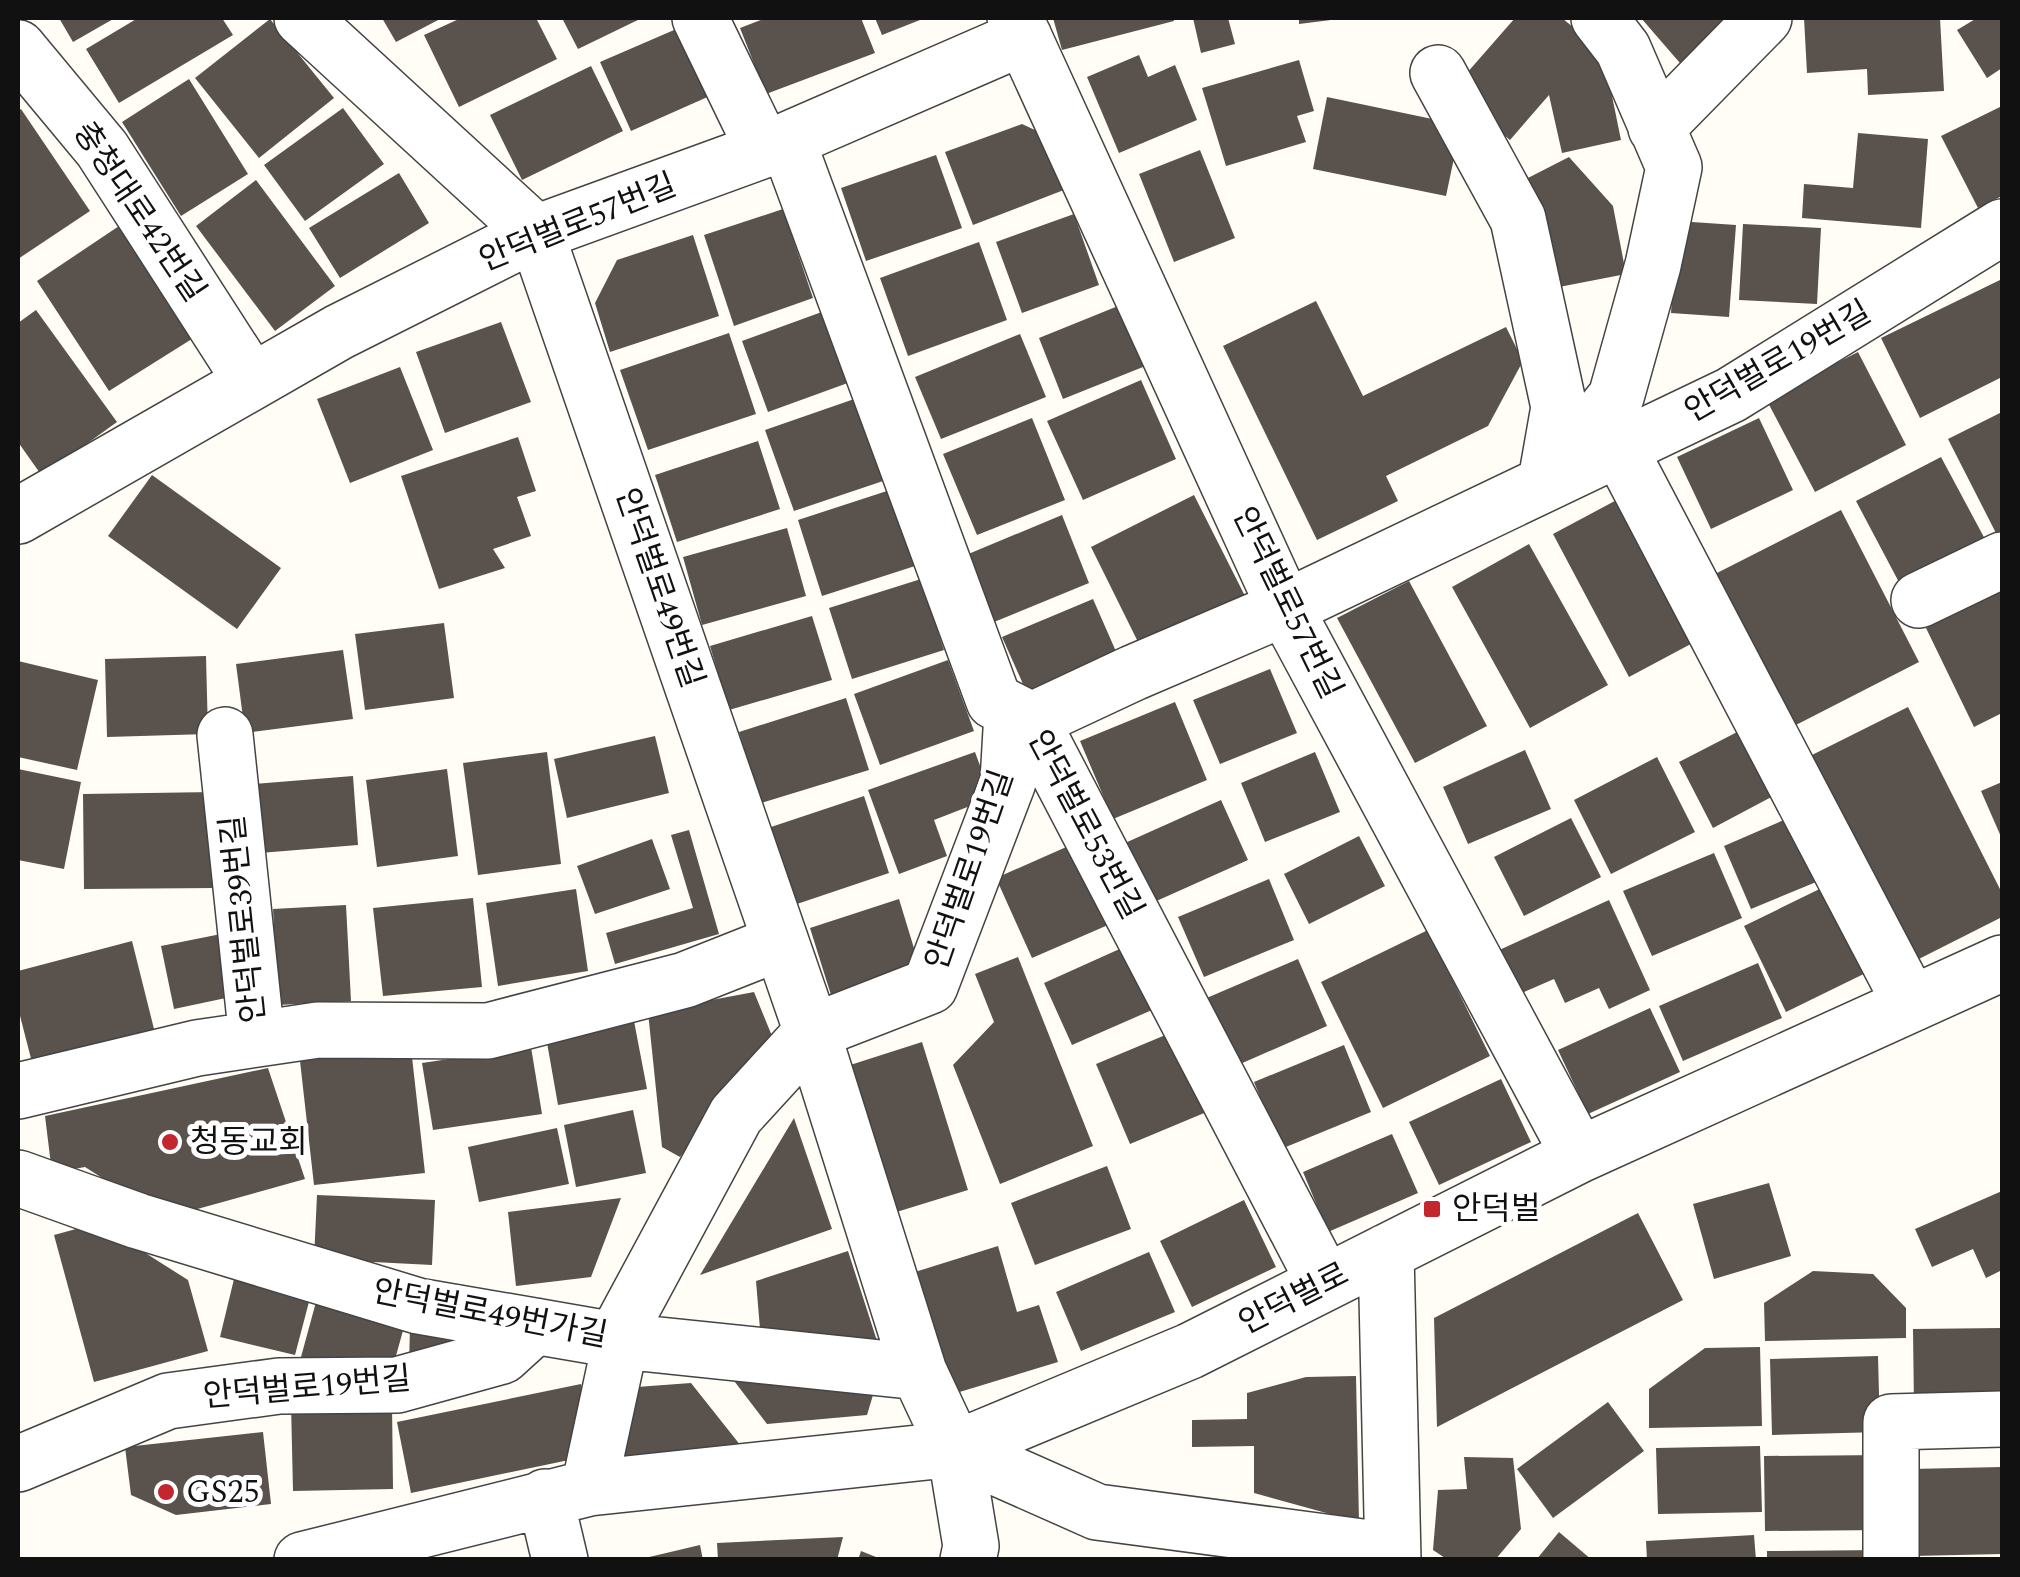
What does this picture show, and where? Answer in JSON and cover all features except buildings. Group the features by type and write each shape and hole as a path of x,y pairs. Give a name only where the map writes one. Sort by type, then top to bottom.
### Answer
{"street":[{"path":"302,18 536,234"},
{"name":"안덕벌로53번길","path":"700,18 776,145 994,701 1031,720 1325,1283"},
{"path":"1546,484 1616,397 1674,167 1622,49 1600,18"},
{"path":"1656,128 1764,18"},
{"name":"안덕벌로57번길","path":"252,382 340,332 536,234 776,145 1020,27 1285,608 1579,1155"},
{"name":"충청대로42번길","path":"18,48 102,149 252,382"},
{"path":"1438,72 1518,219 1559,407 1546,484"},
{"name":"안덕벌로19번길","path":"567,1493 625,1321 736,1115 812,1032 930,986 1008,782 1011,730 1285,608 1731,395 2002,226"},
{"name":"안덕벌로49번길","path":"536,234 812,1032 918,1372 955,1450 972,1546 968,1560"},
{"path":"18,516 252,382"},
{"path":"1619,448 1911,1004"},
{"path":"1919,600 2002,560"},
{"name":"안덕벌로39번길","path":"18,1092 197,1048 257,1038 225,734"},
{"path":"257,1038 318,1030 488,1031 686,980 781,942"},
{"name":"안덕벌로","path":"302,1560 567,1493 955,1450 1190,1351 1579,1155 2002,962"},
{"name":"안덕벌로49번가길","path":"18,1178 138,1221 418,1306 621,1340 918,1372"},
{"path":"1386,1252 1392,1560"},
{"name":"안덕벌로19번길","path":"18,1464 168,1402 278,1386 397,1385 502,1356 535,1326"},
{"path":"1890,1560 1891,1422 2002,1419"},
{"path":"955,1450 1097,1512 1276,1548 1377,1550 1392,1560"},
{"path":"560,1560 567,1493"}],"place":[{"name":"청동교회","path":"170,1142"},
{"name":"안덕벌","path":"1432,1209"},
{"name":"GS25","path":"166,1492"}]}
